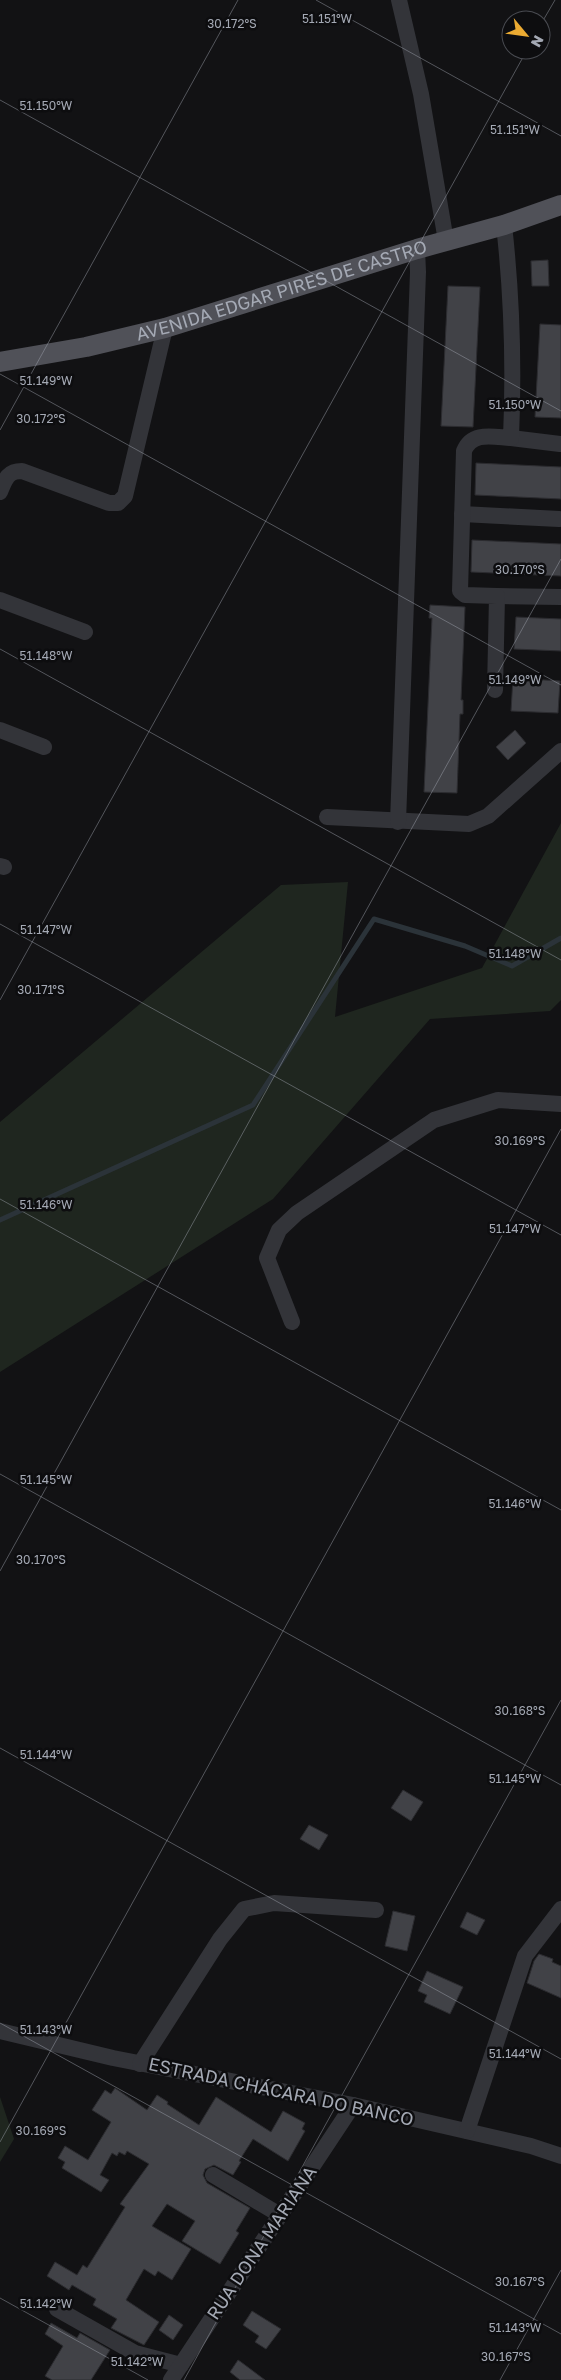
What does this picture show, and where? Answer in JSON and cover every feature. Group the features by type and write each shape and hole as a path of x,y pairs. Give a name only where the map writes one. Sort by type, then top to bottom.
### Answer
{"main road":[{"name":"AVENIDA EDGAR PIRES DE CASTRO","path":"0,362 86,347 164,328 417,249 504,225 561,205"}],"street":[{"path":"399,0 421,94 446,241"},
{"path":"504,225 514,382 511,438"},
{"path":"398,822 418,272 417,249"},
{"path":"0,492 7,476 22,470 109,503 118,503 124,496 164,328"},
{"path":"560,444 511,438 475,437 467,443 464,451 460,591 465,595 561,597"},
{"path":"462,514 559,519"},
{"path":"495,690 497,596"},
{"path":"0,600 84,632"},
{"path":"0,730 44,747"},
{"path":"327,817 469,824 488,816 561,751"},
{"path":"292,1322 267,1258 279,1230 297,1213 434,1120 498,1100 561,1102"},
{"path":"140,2064 220,1939 244,1909 274,1903 376,1910"},
{"path":"467,2131 525,1956 561,1909"},
{"name":"ESTRADA CHÁCARA DO BANCO","path":"0,2031 140,2064 353,2105 558,2151"},
{"name":"RUA DONA MARIANA","path":"171,2380 353,2105"},
{"path":"213,2175 280,2215"},
{"path":"57,2309 135,2353 181,2365"}],"shaded area":[{"path":"561,823 561,1000 550,1011 430,1019 273,1199 0,1372 0,1122 281,885 348,882 335,1017 482,968"},
{"path":"0,2097 14,2139 0,2162"}],"building":[{"path":"548,260 549,286 532,286 531,261"},
{"path":"448,286 480,287 473,427 441,426"},
{"path":"540,324 561,325 561,418 535,417"},
{"path":"476,463 561,467 561,499 475,495"},
{"path":"472,540 561,544 561,576 471,572"},
{"path":"430,605 465,607 461,700 463,700 463,714 460,714 457,793 424,792 432,618 429,618"},
{"path":"516,617 561,619 561,651 514,649"},
{"path":"513,678 560,681 558,713 511,711"},
{"path":"515,730 526,743 508,760 496,747"},
{"path":"403,1790 423,1802 411,1821 391,1808"},
{"path":"309,1825 328,1835 319,1850 300,1839"},
{"path":"393,1911 415,1916 407,1951 385,1946"},
{"path":"467,1912 485,1920 477,1935 460,1927"},
{"path":"539,1954 553,1959 552,1962 561,1966 561,1998 527,1983 534,1961"},
{"path":"427,1971 463,1987 450,2014 424,2002 427,1995 418,1991"},
{"path":"115,2088 147,2110 157,2095 168,2102 167,2104 199,2125 216,2097 271,2132 283,2111 305,2123 302,2129 305,2131 288,2161 253,2139 239,2161 241,2162 233,2175 214,2165 205,2169 203,2175 207,2183 250,2208 236,2231 239,2233 220,2264 182,2241 195,2221 167,2204 152,2226 191,2249 172,2280 158,2271 155,2276 144,2269 126,2300 159,2322 144,2345 111,2328 117,2319 93,2305 96,2299 72,2285 69,2290 47,2276 55,2262 77,2275 83,2265 87,2268 125,2207 120,2204 149,2164 127,2151 125,2155 119,2152 117,2156 112,2153 100,2175 109,2180 101,2192 62,2168 65,2162 58,2158 65,2146 88,2160 111,2122 92,2110 105,2090 111,2094"},
{"path":"252,2311 281,2329 266,2349 255,2342 259,2336 243,2325"},
{"path":"169,2315 183,2325 173,2340 159,2330"},
{"path":"51,2323 77,2338 80,2333 110,2350 91,2380 52,2380 45,2376 63,2346 45,2334"},
{"path":"238,2360 265,2380 240,2380 230,2372"}],"waterway":[{"path":"0,1220 253,1105 374,919 465,946 512,966 561,938"}]}
